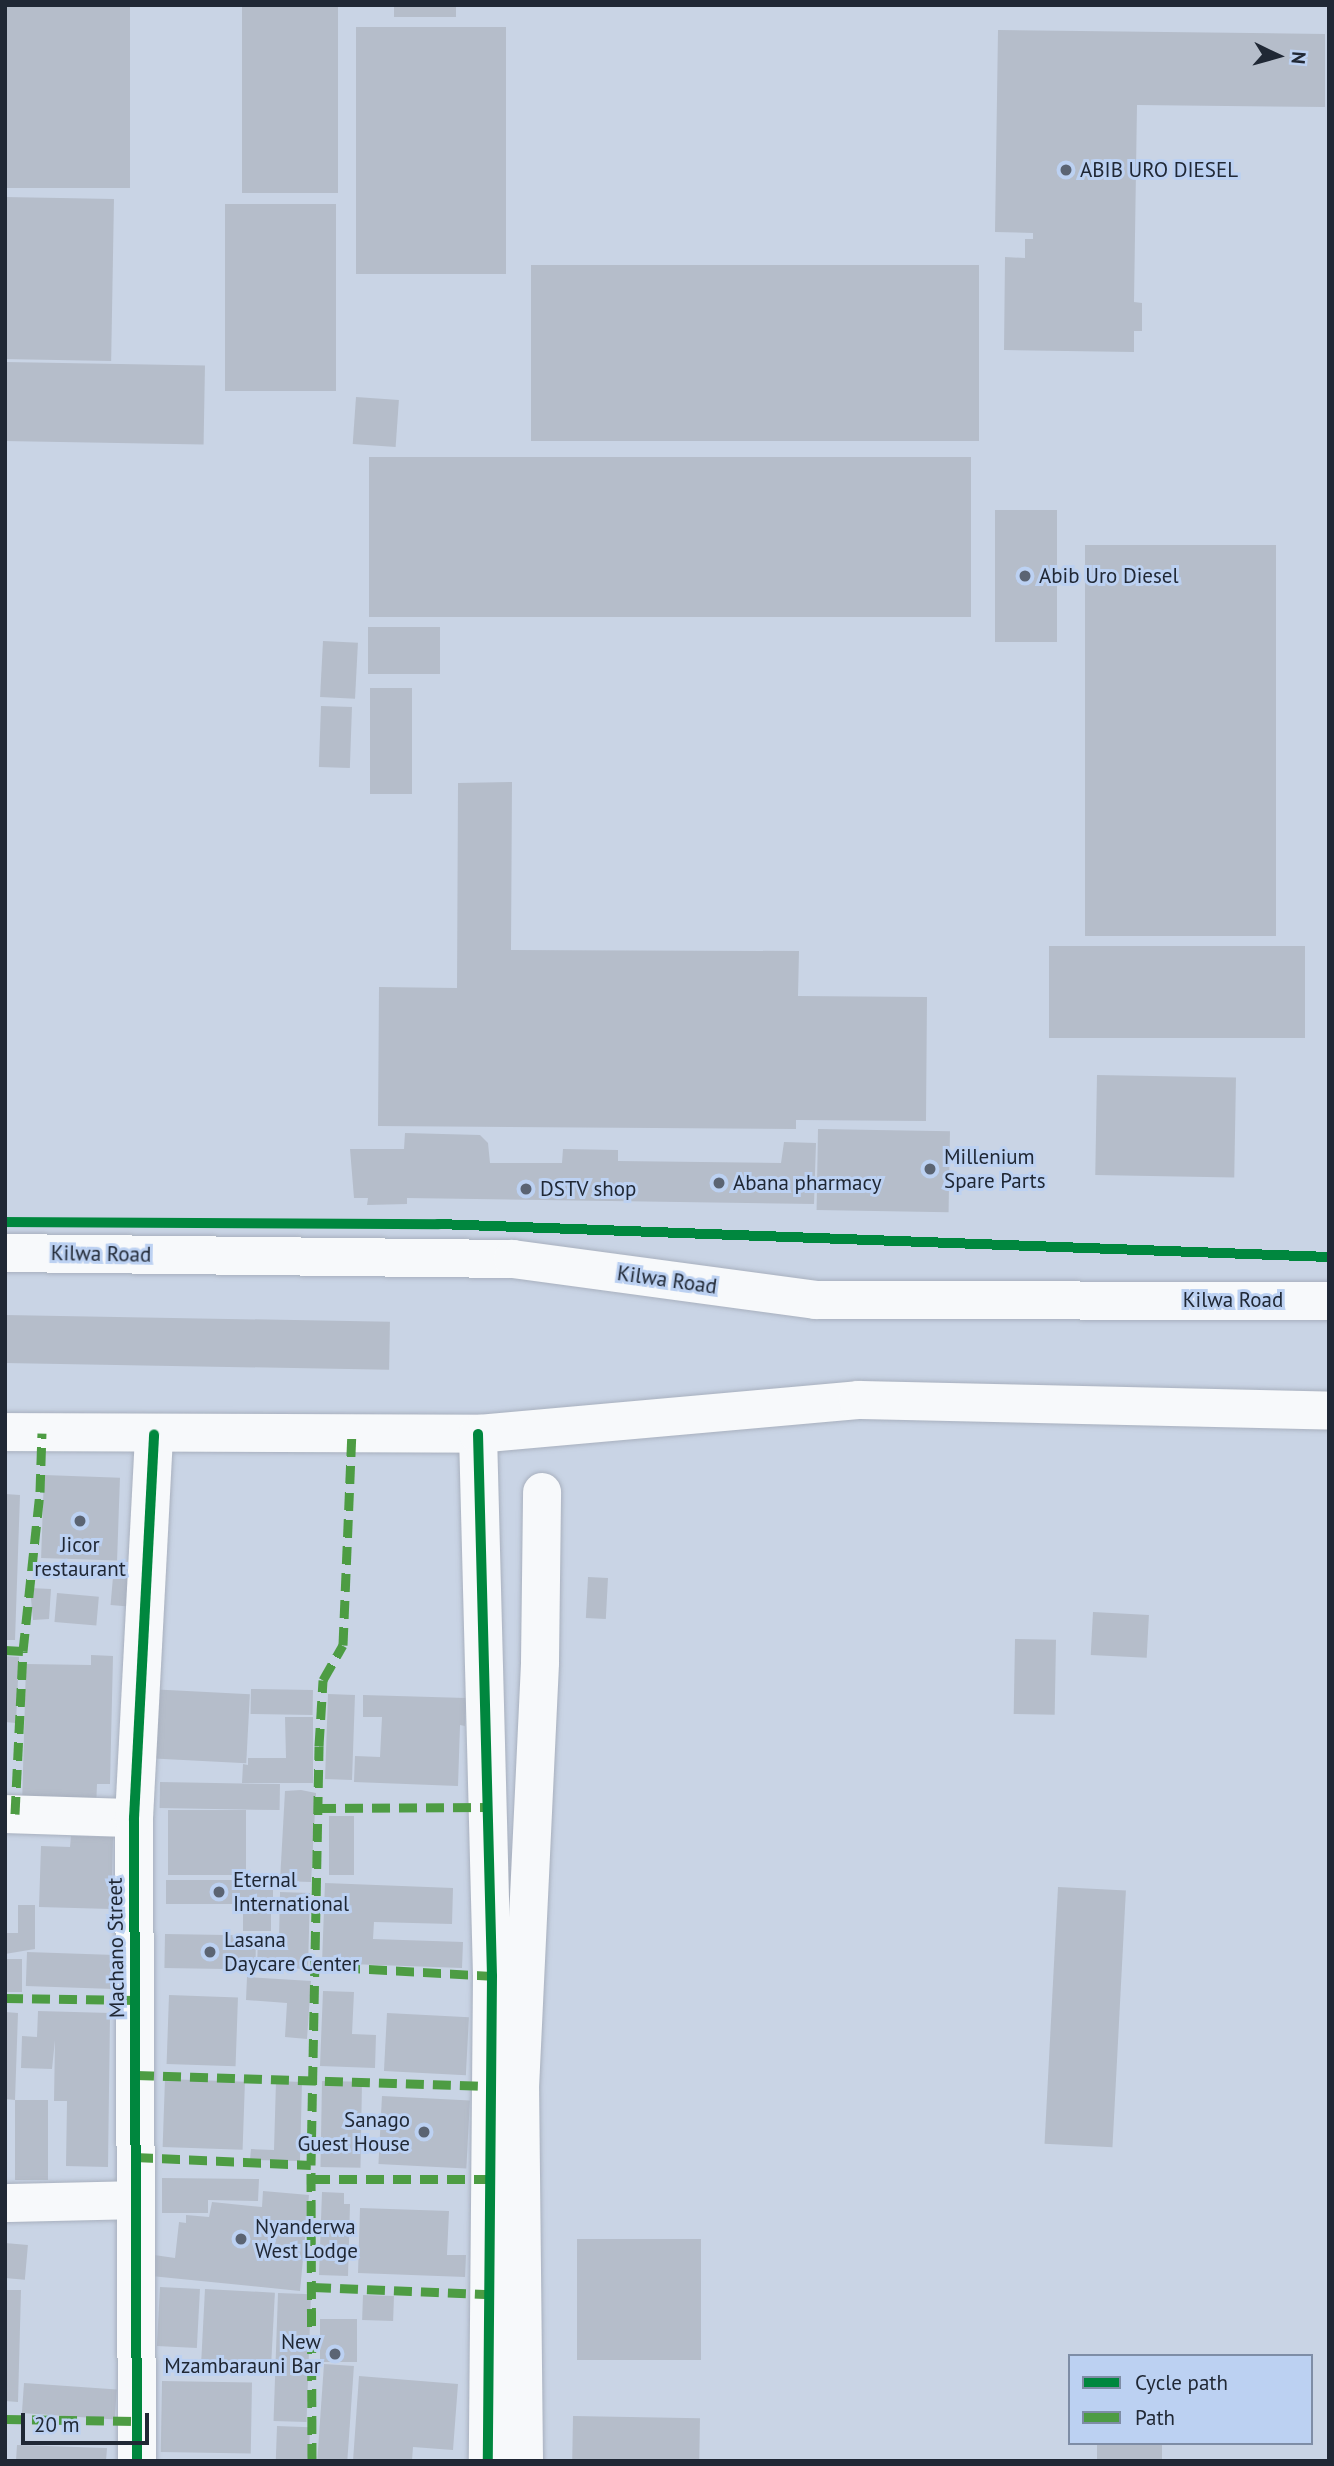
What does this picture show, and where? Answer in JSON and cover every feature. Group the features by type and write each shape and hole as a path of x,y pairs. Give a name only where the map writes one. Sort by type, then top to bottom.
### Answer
{"main road":[{"name":"Kilwa Road","path":"5,1253 513,1259 815,1300 1329,1301"},
{"path":"5,1432 154,1435 478,1434 858,1400 1329,1411"},
{"path":"478,1434 492,1976 488,2461"},
{"name":"Machano Street","path":"137,2461 133,2200 137,2000 134,1818 154,1435"},
{"path":"524,2461 520,2088 540,1662 542,1492"},
{"path":"5,1814 134,1818"},
{"path":"5,2203 133,2200"}],"building":[{"path":"5,5 130,5 130,188 5,188"},
{"path":"242,5 338,5 338,193 242,193"},
{"path":"394,5 456,5 456,17 394,17"},
{"path":"356,27 506,27 506,274 356,274"},
{"name":"ABIB URO DIESEL","path":"998,30 1325,34 1325,107 1137,105 1134,302 1142,303 1142,331 1134,331 1134,352 1004,350 1005,257 1025,258 1025,239 1033,239 1033,233 995,232"},
{"path":"5,197 114,199 111,361 5,359"},
{"path":"225,204 336,204 336,391 225,391"},
{"path":"531,265 979,265 979,441 531,441"},
{"path":"5,362 205,365 204,444 5,441"},
{"path":"356,397 399,400 396,447 353,444"},
{"path":"369,457 971,457 971,617 369,617"},
{"name":"Abib Uro Diesel","path":"995,510 1057,510 1057,642 995,642"},
{"path":"1085,545 1276,545 1276,936 1085,936"},
{"path":"368,627 440,627 440,674 368,674"},
{"path":"323,641 358,643 355,699 320,697"},
{"path":"370,688 412,688 412,794 370,794"},
{"path":"321,706 352,707 350,768 319,767"},
{"path":"512,782 511,950 799,951 798,996 927,997 926,1121 796,1120 796,1129 378,1126 379,987 457,988 458,783"},
{"path":"1049,946 1305,946 1305,1038 1049,1038"},
{"path":"1097,1075 1236,1077 1234,1177 1095,1175"},
{"path":"818,1129 950,1131 949,1212 817,1210"},
{"path":"405,1133 480,1135 488,1143 490,1163 562,1163 563,1149 618,1150 618,1161 781,1163 784,1142 816,1143 814,1204 407,1198 407,1204 367,1205 368,1198 354,1198 350,1149 404,1149"},
{"path":"5,1315 390,1322 389,1370 5,1363"},
{"path":"44,1475 120,1478 117,1561 41,1558"},
{"path":"5,1494 20,1495 15,1640 5,1640"},
{"path":"113,1577 134,1579 131,1607 111,1605"},
{"path":"588,1577 608,1578 606,1619 586,1618"},
{"path":"30,1588 51,1589 49,1619 33,1620"},
{"path":"57,1593 99,1597 96,1626 54,1622"},
{"path":"1093,1612 1149,1615 1147,1658 1091,1655"},
{"path":"1015,1639 1056,1640 1055,1715 1014,1714"},
{"path":"91,1655 113,1656 110,1784 97,1784 96,1808 22,1806 26,1664 91,1665"},
{"path":"5,1656 19,1657 16,1723 5,1722"},
{"path":"148,1689 250,1694 246,1763 144,1758"},
{"path":"251,1689 313,1690 313,1715 251,1714"},
{"path":"328,1694 355,1695 352,1780 325,1779"},
{"path":"363,1695 466,1698 465,1726 460,1725 458,1786 354,1782 355,1756 380,1757 382,1717 363,1717"},
{"path":"285,1717 313,1717 313,1783 242,1783 243,1764 248,1765 248,1758 286,1758"},
{"path":"160,1782 280,1784 280,1810 160,1808"},
{"path":"285,1791 316,1793 311,1882 280,1881"},
{"path":"168,1810 246,1810 246,1875 168,1875"},
{"path":"329,1816 354,1816 354,1875 329,1875"},
{"path":"71,1836 113,1837 111,1909 39,1907 41,1846 70,1847"},
{"name":"Eternal International","path":"166,1880 273,1880 273,1904 166,1904"},
{"path":"325,1883 453,1888 452,1924 374,1922 373,1939 463,1942 462,1968 322,1963"},
{"path":"1058,1887 1126,1891 1112,2147 1045,2144"},
{"path":"280,1892 310,1893 308,1969 257,1967 258,1938 279,1939"},
{"path":"18,1905 35,1905 35,1949 5,1954 5,1933 18,1933"},
{"path":"243,1907 271,1907 271,1931 243,1931"},
{"name":"Lasana Daycare Center","path":"165,1934 256,1936 255,1970 164,1968"},
{"path":"27,1952 115,1955 114,1989 26,1986"},
{"path":"5,1959 22,1959 22,1992 5,1992"},
{"path":"247,1977 311,1981 307,2039 285,2037 287,2003 246,2000"},
{"path":"323,1991 354,1992 352,2034 376,2035 375,2068 320,2066"},
{"path":"169,1995 238,1997 236,2066 167,2064"},
{"path":"38,2011 110,2013 108,2167 66,2166 67,2101 54,2101 55,2040 52,2069 21,2068 22,2036 37,2037"},
{"path":"5,2012 18,2013 15,2100 5,2099"},
{"path":"387,2013 469,2017 466,2075 384,2071"},
{"path":"165,2079 245,2082 243,2150 163,2147"},
{"path":"276,2081 302,2082 300,2161 250,2160 251,2149 274,2150"},
{"path":"322,2081 362,2082 360,2168 320,2167"},
{"name":"Sanago Guest House","path":"382,2096 470,2101 466,2169 378,2164"},
{"path":"15,2100 48,2100 48,2180 15,2180"},
{"path":"162,2178 259,2179 258,2201 208,2200 208,2213 162,2213"},
{"name":"Nyanderwa West Lodge","path":"263,2191 309,2195 300,2291 151,2276 154,2255 175,2258 179,2222 186,2223 186,2215 209,2217 212,2202 262,2207"},
{"path":"322,2192 344,2193 344,2204 350,2204 348,2276 319,2275"},
{"path":"360,2208 449,2211 447,2255 466,2255 465,2277 358,2273"},
{"path":"577,2239 701,2239 701,2360 577,2360"},
{"path":"5,2243 28,2245 25,2280 5,2278"},
{"path":"160,2287 200,2289 197,2348 157,2346"},
{"path":"205,2289 275,2293 271,2373 201,2369"},
{"path":"5,2290 21,2290 18,2402 5,2401"},
{"path":"278,2293 311,2294 307,2422 274,2421"},
{"path":"363,2295 394,2296 393,2321 362,2320"},
{"path":"320,2319 357,2319 357,2362 320,2362"},
{"path":"324,2364 354,2366 347,2461 317,2461"},
{"path":"359,2376 458,2384 453,2450 413,2447 412,2461 353,2461"},
{"path":"162,2381 252,2383 251,2454 161,2452"},
{"path":"24,2383 117,2389 115,2419 22,2413"},
{"path":"573,2416 700,2418 699,2461 572,2461"},
{"path":"277,2426 310,2427 309,2461 276,2461"},
{"path":"17,2445 107,2448 106,2461 16,2461"},
{"path":"1097,2445 1162,2445 1162,2459 1097,2459"}],"marked path":[{"path":"15,1814 23,1651 40,1492 42,1433"},
{"path":"312,2461 311,2165 319,1746 323,1680 343,1645 352,1434"},
{"path":"5,1650 23,1651"},
{"path":"318,1808 489,1807"},
{"path":"315,1966 492,1976"},
{"path":"5,1998 137,2000"},
{"path":"136,2075 490,2086"},
{"path":"135,2157 311,2165"},
{"path":"312,2179 491,2179"},
{"path":"313,2287 491,2294"},
{"path":"5,2419 137,2421"}],"cycle path":[{"path":"5,1222 438,1224 1329,1257"},
{"path":"478,1434 492,1976 488,2461"},
{"path":"137,2461 134,1818 154,1435"}],"place":[{"name":"ABIB URO DIESEL","path":"1066,170"},
{"name":"Abib Uro Diesel","path":"1025,576"},
{"name":"Millenium Spare Parts","path":"930,1169"},
{"name":"Abana pharmacy","path":"719,1183"},
{"name":"DSTV shop","path":"526,1189"},
{"name":"Jicor restaurant","path":"80,1521"},
{"name":"Eternal International","path":"219,1892"},
{"name":"Lasana Daycare Center","path":"210,1952"},
{"name":"Sanago Guest House","path":"424,2132"},
{"name":"Nyanderwa West Lodge","path":"241,2239"},
{"name":"New Mzambarauni Bar","path":"335,2354"}]}
